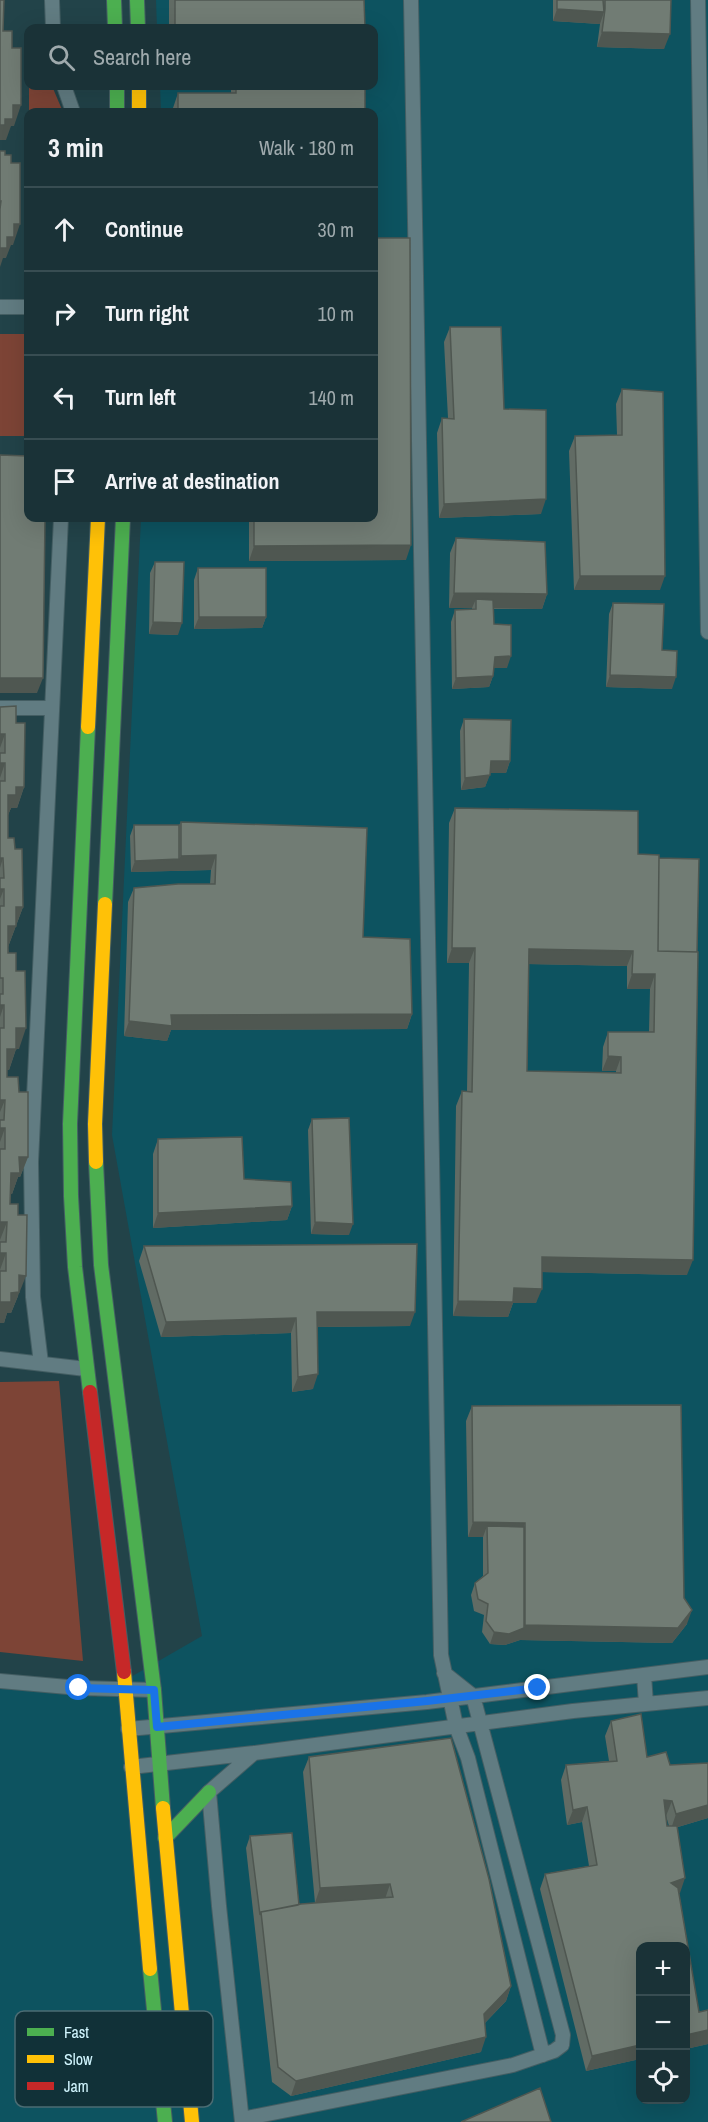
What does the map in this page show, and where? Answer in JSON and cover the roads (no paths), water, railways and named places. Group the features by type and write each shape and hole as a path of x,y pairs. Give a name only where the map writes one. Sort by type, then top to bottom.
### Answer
{"main road":[{"path":"114,0 115,24"},
{"path":"137,0 138,24"},
{"path":"117,90 117,108"},
{"path":"139,90 139,108"},
{"path":"98,522 70,1124 71,1196 75,1267 86,1369 126,1689 131,1767 154,2011"},
{"path":"123,522 95,1124 96,1194 102,1277 154,1690 181,2011"},
{"path":"165,1838 209,1792"},
{"path":"164,2107 165,2122"},
{"path":"191,2107 192,2122"}],"street":[{"path":"52,0 53,24"},
{"path":"411,0 440,1632 449,1699 468,1758 543,2055"},
{"path":"698,0 708,632"},
{"path":"65,90 72,108"},
{"path":"0,307 24,307"},
{"path":"41,1363 33,1297 31,1162 61,522"},
{"path":"0,708 52,708"},
{"path":"0,1359 86,1369"},
{"path":"128,1729 449,1699 708,1668"},
{"path":"254,1753 209,1792 242,2120 502,2067 559,2049 563,2035 473,1696 444,1673"},
{"path":"644,1675 646,1704"},
{"path":"0,1681 154,1690"},
{"path":"131,1767 481,1723 708,1698"}]}
